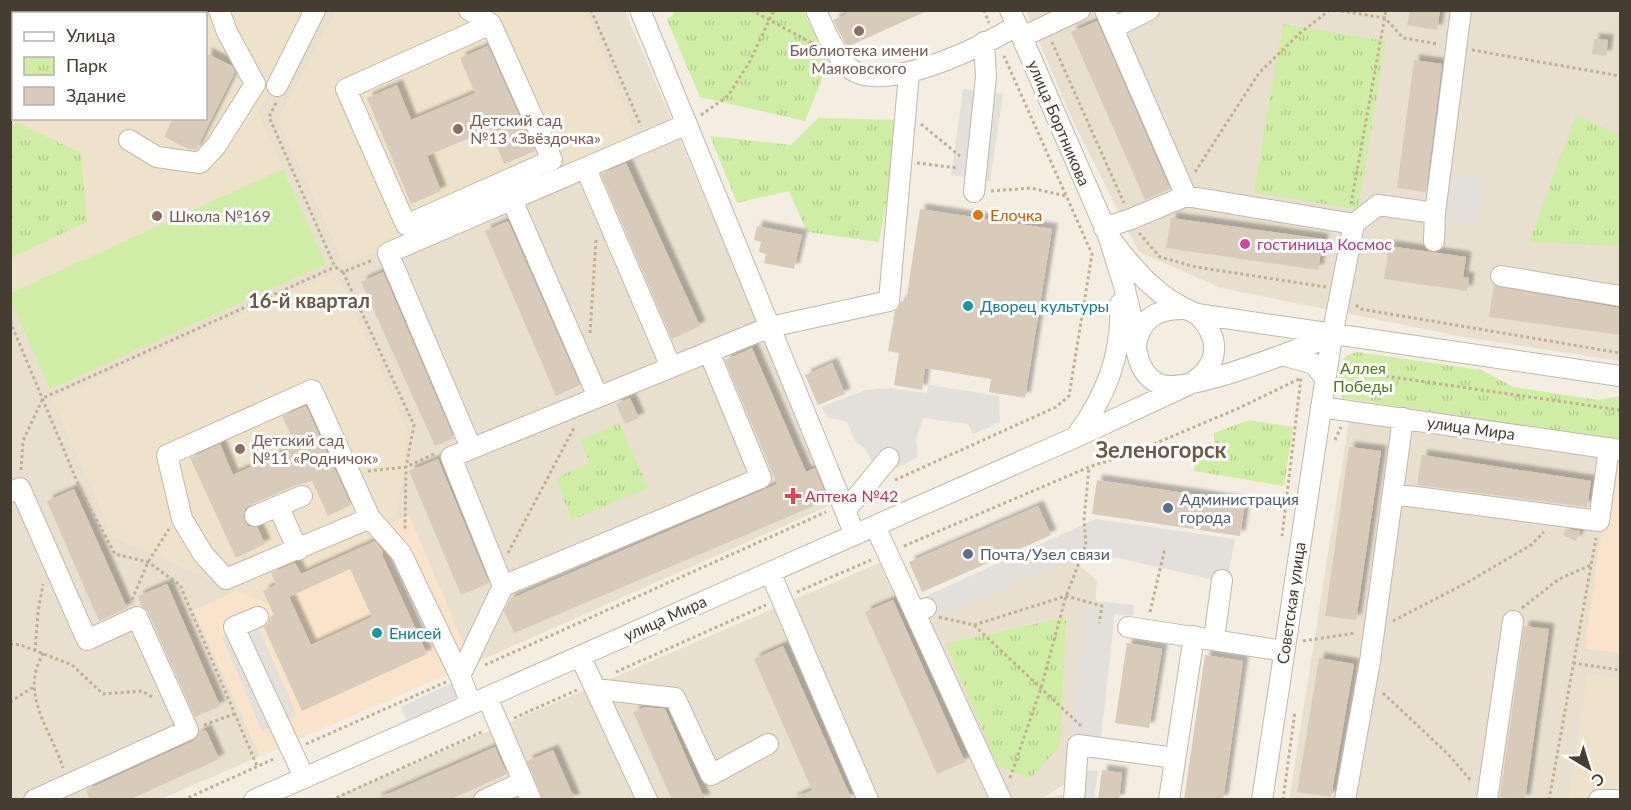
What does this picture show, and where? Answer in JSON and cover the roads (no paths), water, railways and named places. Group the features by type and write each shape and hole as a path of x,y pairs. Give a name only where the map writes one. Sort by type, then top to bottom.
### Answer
{"street":[{"path":"129,141 156,157 200,163 216,146 255,84 227,32 219,10"},
{"path":"278,92 315,10"},
{"path":"469,10 491,24 552,160 406,225 346,89 491,24"},
{"path":"640,10 855,535"},
{"path":"816,10 831,42 848,67 865,76 909,73 990,40 1016,24 1080,10"},
{"path":"1149,10 1109,19 1186,196"},
{"path":"1434,241 1435,213 1461,10"},
{"name":"улица Бортникова","path":"1016,24 1106,231"},
{"path":"974,192 990,40"},
{"path":"460,676 500,579 451,457 770,327 889,301 909,73"},
{"path":"471,448 388,253 687,124"},
{"path":"586,169 671,367"},
{"path":"1106,231 1186,196 1350,224 1378,205 1435,213"},
{"path":"512,200 593,399"},
{"name":"Советская улица","path":"1262,800 1350,224"},
{"path":"1106,231 1142,278 1207,324 1215,344 1214,358 1208,370 1188,385"},
{"path":"1106,231 1124,286 1136,343 1137,360 1144,372 1158,384 1171,387 1188,385 1282,355 1332,336"},
{"path":"1076,437 1091,417 1104,393 1119,342 1121,315 1119,287 1106,231"},
{"path":"1501,276 1620,296"},
{"path":"1076,437 1091,424 1109,400 1142,327 1151,317 1170,308 1332,336 1620,376"},
{"path":"500,579 761,478 709,352"},
{"path":"1282,355 1314,364 1325,378"},
{"name":"улица Мира","path":"254,800 1076,437 1188,385"},
{"path":"370,518 226,579 203,554 182,519 167,455 312,390 370,518 400,553 460,676 479,700 527,791 484,800"},
{"name":"улица Мира","path":"1321,407 1615,449"},
{"path":"1345,800 1367,678 1403,418"},
{"path":"1393,494 1599,521 1615,449"},
{"path":"844,507 890,458"},
{"path":"13,490 51,558 87,640 137,617 188,730 63,791 34,800"},
{"path":"255,516 302,496"},
{"path":"278,506 298,550"},
{"path":"875,526 921,610 1003,794"},
{"path":"770,572 868,800"},
{"path":"1214,639 1222,580"},
{"path":"258,617 234,627 304,777"},
{"path":"1483,795 1513,621"},
{"path":"1137,628 1284,651"},
{"path":"1169,800 1194,636"},
{"path":"580,656 647,800"},
{"path":"596,689 675,698 711,776 768,744"},
{"path":"1074,800 1078,745 1175,758"},
{"path":"1599,800 1618,800"}],"place":[{"name":"Библиотека имени Маяковского","path":"859,31"},
{"name":"Детский сад №13 «Звёздочка»","path":"458,129"},
{"name":"Елочка","path":"978,215"},
{"name":"Школа №169","path":"157,216"},
{"name":"гостиница Космос","path":"1245,244"},
{"name":"Дворец культуры","path":"968,306"},
{"name":"Детский сад №11 «Родничок»","path":"240,449"},
{"name":"Аптека №42","path":"793,496"},
{"name":"Администрация города","path":"1168,508"},
{"name":"Почта/Узел связи","path":"968,554"},
{"name":"Енисей","path":"377,633"}],"district":[{"name":"16-й квартал","path":"309,301"},
{"name":"Зеленогорск","path":"1161,450"}],"park label":[{"name":"Аллея Победы","path":"1363,377"}]}
